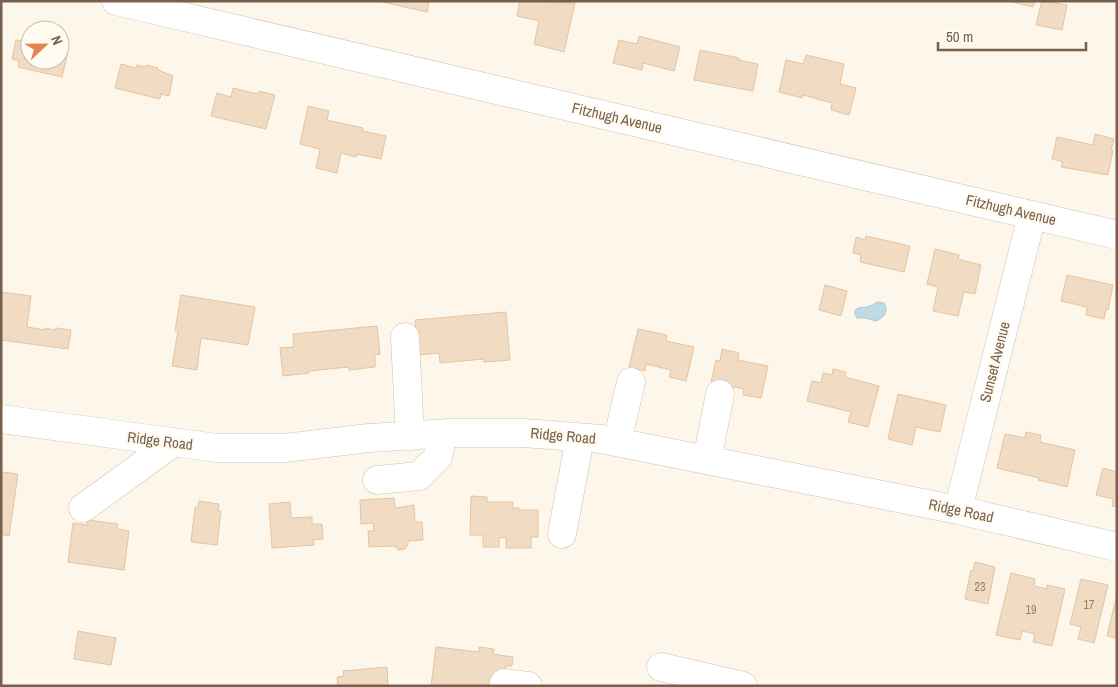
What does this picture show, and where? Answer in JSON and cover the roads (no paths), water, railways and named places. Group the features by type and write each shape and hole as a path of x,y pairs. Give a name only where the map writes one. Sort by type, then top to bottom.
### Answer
{"street":[{"name":"Fitzhugh Avenue","path":"116,1 1117,236"},
{"name":"Sunset Avenue","path":"958,510 1032,215"},
{"path":"405,337 410,436"},
{"path":"618,442 631,382"},
{"path":"707,460 720,394"},
{"name":"Ridge Road","path":"1,419 217,448 285,448 369,438 443,434 524,433 618,442 958,510 1117,547"},
{"path":"377,480 419,476 438,457 443,434"},
{"path":"562,534 580,438"},
{"path":"82,508 174,442"},
{"path":"661,667 743,686"}],"water":[{"path":"877,302 884,303 886,309 885,314 881,318 876,321 857,318 854,312 857,309 868,307"}]}
